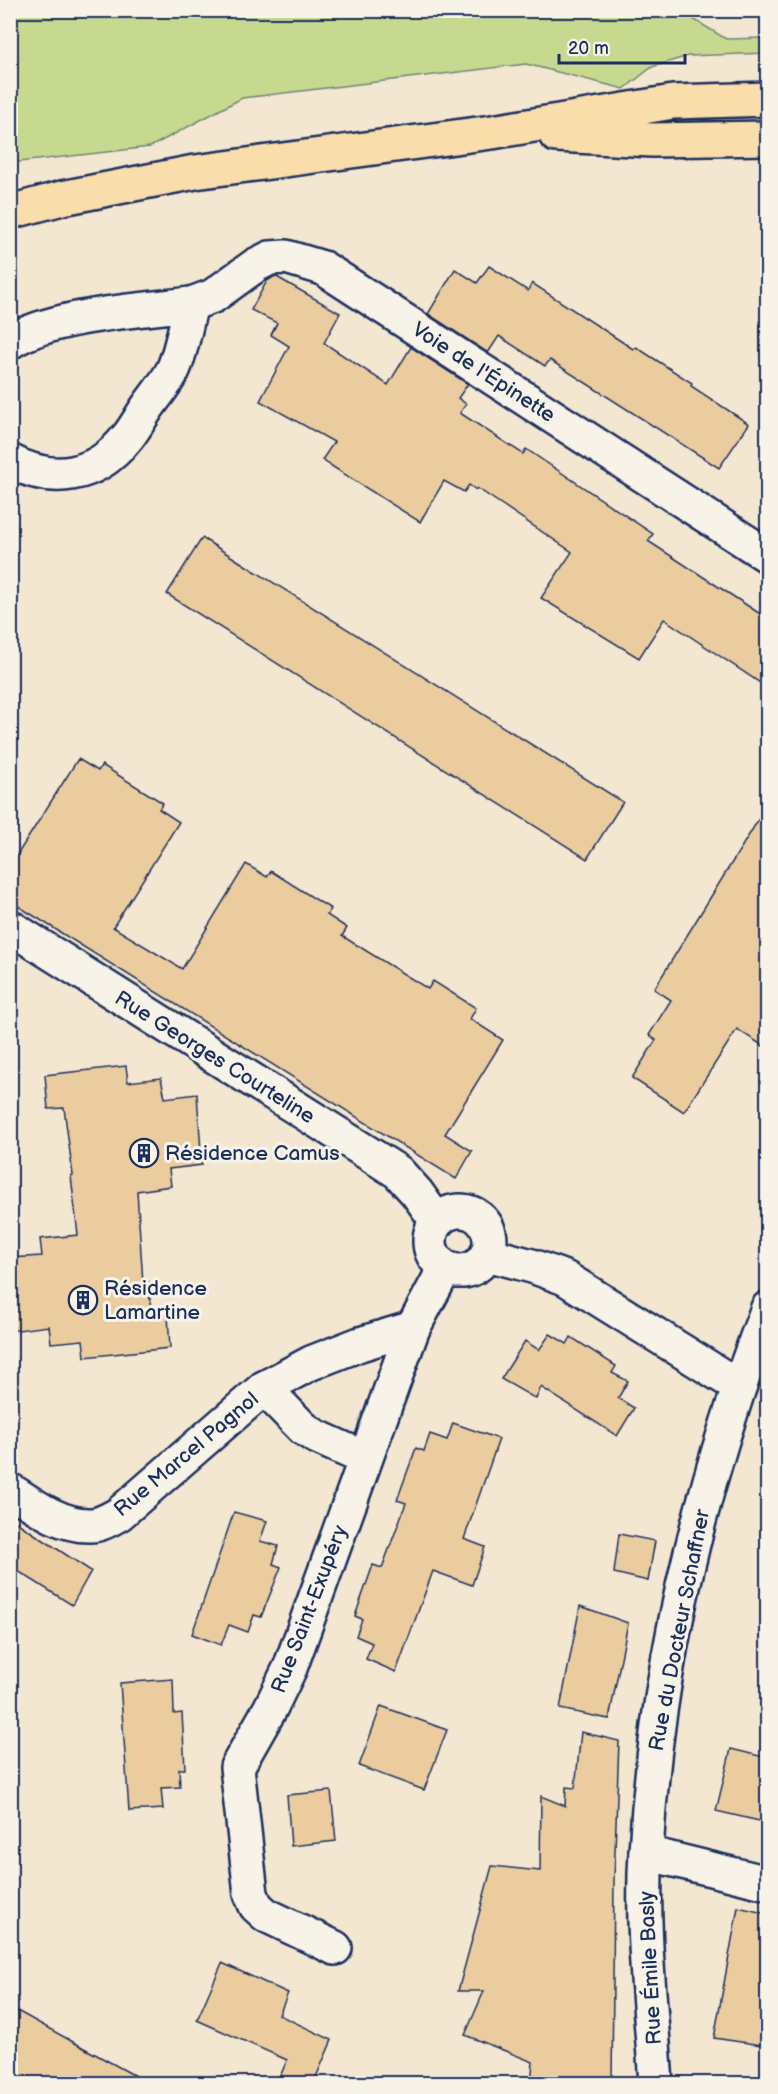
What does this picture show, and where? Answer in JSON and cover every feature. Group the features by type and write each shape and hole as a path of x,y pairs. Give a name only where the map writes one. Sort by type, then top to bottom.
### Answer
{"main road":[{"path":"10,212 62,198 195,172 492,132 673,102 768,99"},
{"path":"492,132 652,140 768,138"},
{"path":"10,188 62,198"}],"street":[{"name":"Voie de l'Épinette","path":"10,342 25,333 54,324 191,304 213,296 256,264 270,258 286,257 323,268 768,556"},
{"path":"10,461 26,470 68,475 86,469 107,457 126,440 173,370 191,304"},
{"name":"Rue Georges Courteline","path":"10,927 398,1172 437,1221"},
{"path":"456,1211 468,1212 478,1217 488,1234 490,1244 487,1254 480,1264 469,1270 457,1271 445,1268 432,1252 431,1230 446,1214 456,1211"},
{"path":"487,1254 565,1278 738,1386"},
{"name":"Rue Saint-Exupéry","path":"335,1948 266,1915 256,1906 251,1894 237,1767 290,1668 364,1458 413,1328 445,1268"},
{"name":"Rue du Docteur Schaffner","path":"646,1853 652,1774 667,1673 687,1568 712,1470 738,1386 768,1308"},
{"name":"Rue Marcel Pagnol","path":"10,1490 47,1513 69,1522 90,1526 105,1522 119,1514 264,1388 311,1363 360,1344 413,1328"},
{"name":"Rue Marcel Pagnol","path":"264,1388 303,1428 315,1436 364,1458"},
{"path":"646,1853 768,1883"},
{"name":"Rue Émile Basly","path":"646,1853 646,1927 656,2084"}],"green space":[{"path":"11,11 680,11 726,39 767,38 767,53 688,56 652,67 624,89 526,64 242,98 150,147 11,163"}],"building":[{"path":"489,266 528,291 532,283 633,349 636,347 692,383 691,386 749,424 719,468 550,360 545,366 499,336 488,353 428,314 455,269 477,283"},
{"path":"275,276 340,313 324,343 388,385 411,347 468,384 458,398 466,404 460,413 523,454 526,449 653,534 648,541 768,619 768,688 664,619 639,658 541,598 572,552 477,488 476,490 469,485 464,492 444,481 420,522 322,460 334,442 260,401 289,346 271,335 277,323 251,310 267,281"},
{"path":"202,538 623,802 587,859 167,594"},
{"path":"78,759 98,771 102,765 163,803 159,809 179,822 113,927 182,969 246,864 267,877 271,871 331,909 327,915 347,928 342,936 428,989 433,981 476,1008 470,1019 503,1040 445,1134 472,1151 456,1179 10,901 10,866"},
{"path":"768,804 768,1049 737,1029 684,1112 632,1078 656,1040 649,1035 671,1000 654,989"},
{"path":"126,1066 128,1082 161,1078 165,1098 197,1094 202,1165 169,1169 171,1186 137,1191 143,1283 149,1282 151,1317 168,1315 170,1348 85,1357 83,1340 51,1343 49,1326 10,1331 10,1258 42,1256 40,1239 78,1235 64,1108 48,1109 45,1075"},
{"path":"550,1334 567,1344 571,1337 616,1366 612,1373 628,1381 618,1398 634,1408 617,1436 541,1387 536,1399 501,1379 525,1341 539,1350"},
{"path":"453,1423 499,1439 464,1539 485,1547 472,1585 433,1571 396,1672 366,1659 372,1643 356,1636 362,1619 355,1616 373,1565 382,1568 406,1503 397,1500 416,1448 424,1451 430,1434 447,1440"},
{"path":"234,1512 267,1521 260,1541 278,1546 273,1564 281,1567 261,1617 254,1615 248,1632 229,1625 221,1645 192,1634"},
{"path":"10,1518 91,1571 72,1605 10,1566"},
{"path":"619,1534 655,1541 648,1581 614,1573"},
{"path":"580,1606 628,1623 609,1719 560,1709"},
{"path":"173,1679 174,1714 182,1713 185,1769 179,1769 180,1787 161,1788 163,1809 129,1811 120,1683"},
{"path":"381,1706 447,1730 424,1790 359,1766"},
{"path":"581,1732 619,1741 614,1879 612,2084 531,2084 533,2062 465,2035 484,1991 458,1991 492,1866 540,1871 541,1796 565,1806 566,1787 575,1788"},
{"path":"731,1749 768,1758 768,1823 716,1811"},
{"path":"331,1791 336,1841 291,1846 287,1795"},
{"path":"738,1907 768,1914 768,2046 714,2038"},
{"path":"222,1963 288,1993 279,2015 332,2040 313,2084 277,2084 287,2060 197,2020"},
{"path":"10,2007 84,2048 150,2084 10,2084"}],"place":[{"name":"Résidence Camus","path":"144,1153"},
{"name":"Résidence Lamartine","path":"83,1300"}]}
